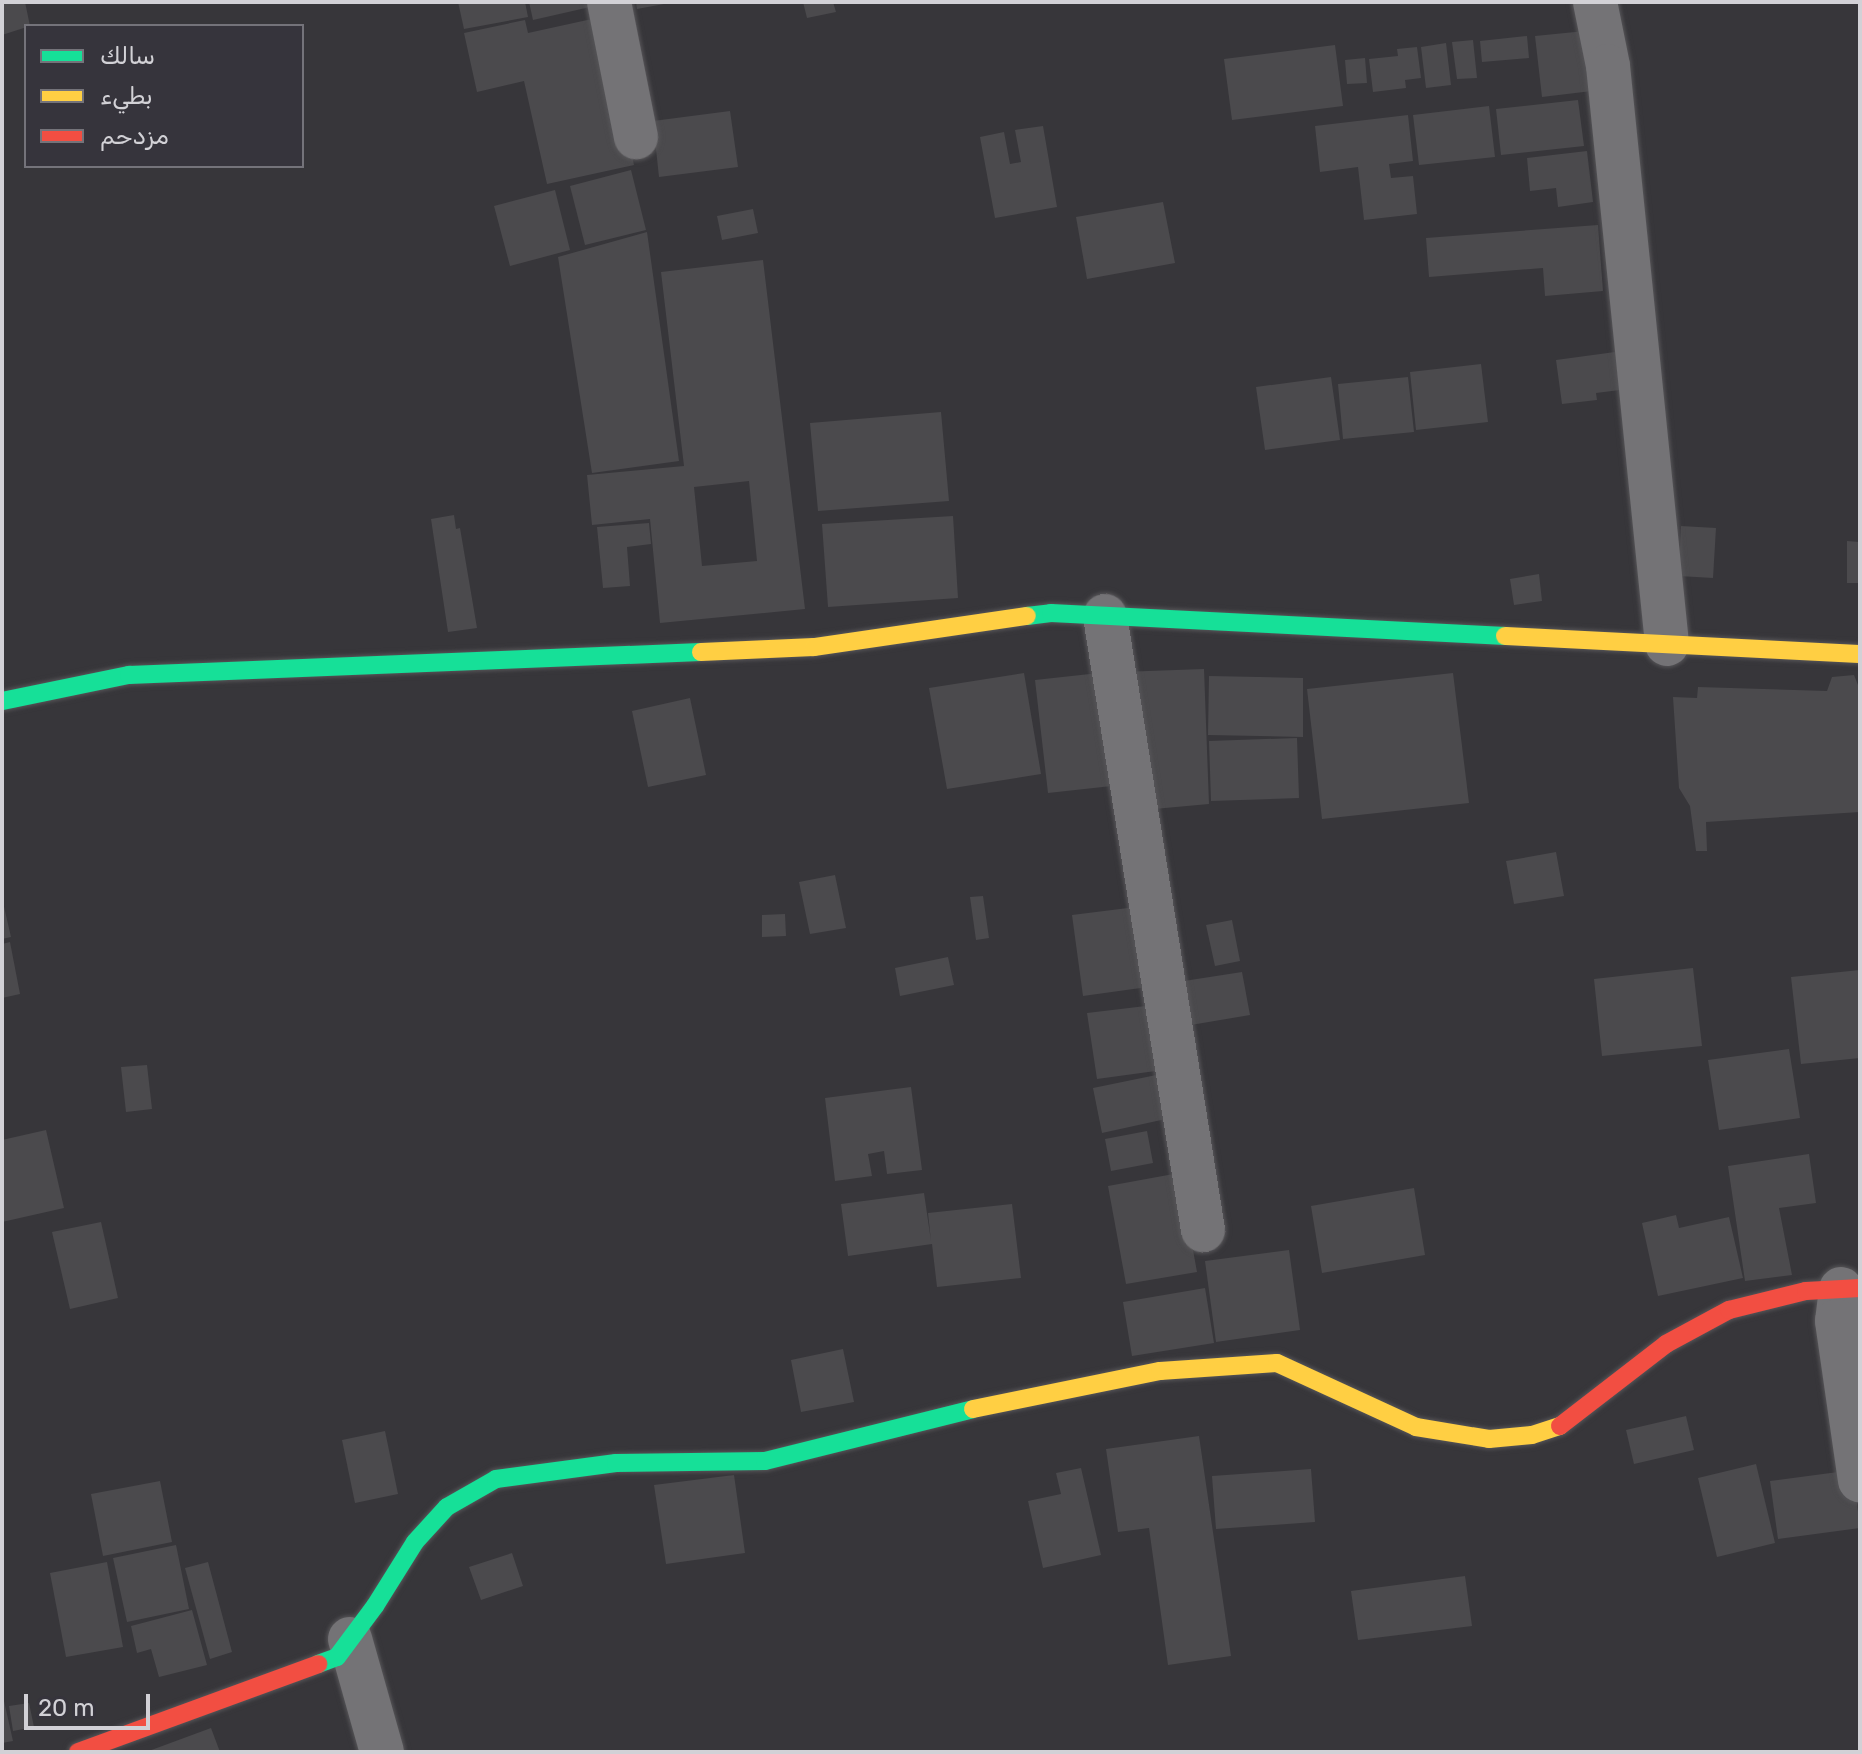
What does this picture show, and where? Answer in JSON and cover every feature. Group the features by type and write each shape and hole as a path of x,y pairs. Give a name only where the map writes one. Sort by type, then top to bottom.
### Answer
{"street":[{"path":"609,2 636,137"},
{"path":"1595,2 1608,66 1667,644"},
{"path":"2,701 129,675 814,647 1051,613 1860,654"},
{"path":"1105,616 1203,1230"},
{"path":"78,1752 337,1657 415,1542 447,1507 496,1479 616,1463 765,1461 974,1409 1160,1371 1277,1363 1416,1427 1489,1439 1532,1435 1563,1425 1666,1344 1729,1310 1806,1291 1850,1288 1837,1321 1860,1480"},
{"path":"350,1639 382,1752"}],"building":[{"path":"2,2 25,2 30,24 2,35"},
{"path":"458,2 525,2 528,17 464,29"},
{"path":"529,2 598,2 599,5 533,20"},
{"path":"636,2 664,2 664,4 637,9"},
{"path":"803,2 833,2 836,12 807,18"},
{"path":"601,17 634,165 547,184 524,81 477,92 464,33 525,20 528,33"},
{"path":"1585,31 1592,91 1542,97 1535,36"},
{"path":"1527,36 1529,58 1482,62 1480,41"},
{"path":"1473,40 1477,78 1457,79 1452,42"},
{"path":"1446,43 1451,85 1426,88 1421,47"},
{"path":"1335,45 1343,106 1232,120 1224,59"},
{"path":"1417,47 1421,78 1405,80 1406,88 1373,92 1369,59 1398,56 1397,49"},
{"path":"1365,58 1367,83 1347,84 1345,60"},
{"path":"1578,100 1584,146 1501,155 1496,109"},
{"path":"1489,106 1495,157 1419,165 1413,115"},
{"path":"730,111 738,167 659,177 653,121"},
{"path":"1408,115 1413,161 1389,164 1391,178 1413,176 1417,214 1364,220 1358,167 1320,172 1315,126"},
{"path":"1043,126 1057,207 995,218 980,137 1004,132 1010,164 1021,162 1015,130"},
{"path":"1587,151 1593,202 1558,207 1556,188 1530,191 1527,158"},
{"path":"631,170 646,230 585,245 570,186"},
{"path":"555,190 570,250 510,266 494,206"},
{"path":"1163,202 1175,263 1087,279 1076,217"},
{"path":"753,209 758,233 722,240 717,216"},
{"path":"1598,225 1603,291 1545,296 1543,268 1429,277 1426,238"},
{"path":"647,232 679,461 592,473 558,257"},
{"path":"763,260 805,609 660,623 650,519 592,525 587,475 684,466 661,272","holes":["749,481 757,561 702,566 694,487"]},
{"path":"1615,352 1620,390 1596,393 1597,400 1562,404 1556,360"},
{"path":"1481,364 1488,422 1416,430 1410,372"},
{"path":"1331,377 1340,440 1265,450 1256,387"},
{"path":"1408,377 1414,432 1343,439 1338,384"},
{"path":"941,412 949,501 818,511 810,423"},
{"path":"454,515 456,529 460,528 477,628 448,632 431,519"},
{"path":"953,516 958,598 828,607 822,524"},
{"path":"649,523 651,544 627,547 630,586 603,588 597,527"},
{"path":"1681,526 1716,528 1713,578 1679,576"},
{"path":"1847,541 1860,542 1860,583 1847,583"},
{"path":"1539,574 1542,601 1514,605 1510,579"},
{"path":"1204,669 1209,804 1143,810 1120,672"},
{"path":"1108,672 1121,785 1048,793 1035,680"},
{"path":"1024,673 1041,774 947,789 929,688"},
{"path":"1453,673 1469,803 1322,819 1307,689"},
{"path":"1854,675 1860,690 1860,812 1706,822 1707,851 1696,851 1690,806 1679,788 1673,697 1697,698 1698,687 1827,691 1832,677"},
{"path":"1209,676 1303,678 1303,737 1208,735"},
{"path":"690,698 706,775 648,787 632,711"},
{"path":"1297,738 1299,798 1211,801 1209,741"},
{"path":"1556,852 1564,896 1514,904 1506,861"},
{"path":"835,875 846,928 810,934 799,882"},
{"path":"983,896 989,938 976,940 970,897"},
{"path":"2,898 11,937 2,939"},
{"path":"1144,906 1155,986 1083,996 1072,915"},
{"path":"785,914 786,936 762,937 762,915"},
{"path":"1232,920 1240,961 1215,966 1206,925"},
{"path":"10,942 20,994 2,998 2,944"},
{"path":"948,957 954,985 900,996 895,968"},
{"path":"1693,968 1702,1046 1602,1056 1594,979"},
{"path":"1860,970 1860,1058 1801,1064 1791,977"},
{"path":"1242,972 1250,1015 1179,1027 1171,983"},
{"path":"1154,1005 1163,1070 1097,1079 1087,1013"},
{"path":"1789,1049 1800,1118 1719,1130 1708,1060"},
{"path":"147,1065 152,1109 126,1112 121,1067"},
{"path":"1166,1073 1175,1117 1102,1133 1093,1088"},
{"path":"911,1087 922,1170 887,1174 884,1151 868,1154 872,1176 835,1181 825,1098"},
{"path":"46,1130 64,1208 2,1222 2,1140"},
{"path":"1147,1131 1153,1163 1111,1171 1105,1139"},
{"path":"1809,1154 1816,1203 1779,1208 1792,1275 1745,1281 1728,1166"},
{"path":"1179,1173 1197,1272 1126,1284 1108,1186"},
{"path":"1414,1188 1425,1255 1322,1273 1311,1206"},
{"path":"924,1193 931,1241 928,1213 1012,1204 1021,1278 937,1287 932,1244 848,1256 841,1204"},
{"path":"1676,1215 1679,1228 1729,1217 1743,1278 1658,1296 1642,1223"},
{"path":"101,1222 118,1298 70,1309 52,1232"},
{"path":"1289,1250 1300,1330 1216,1342 1205,1261"},
{"path":"1205,1288 1214,1343 1132,1356 1123,1302"},
{"path":"843,1349 854,1402 801,1412 791,1360"},
{"path":"1686,1416 1694,1450 1634,1464 1626,1430"},
{"path":"385,1431 398,1494 355,1503 342,1440"},
{"path":"1199,1436 1231,1656 1168,1665 1149,1528 1118,1532 1106,1449"},
{"path":"1756,1464 1775,1543 1717,1557 1698,1478"},
{"path":"1081,1468 1101,1555 1043,1568 1028,1501 1061,1494 1056,1473"},
{"path":"1311,1469 1315,1522 1216,1529 1212,1476"},
{"path":"1853,1470 1860,1528 1778,1539 1770,1481"},
{"path":"734,1475 745,1553 666,1564 654,1485"},
{"path":"160,1481 172,1542 103,1556 91,1494"},
{"path":"176,1545 189,1609 127,1622 113,1558"},
{"path":"512,1553 523,1586 481,1600 469,1567"},
{"path":"107,1562 123,1647 66,1657 50,1573"},
{"path":"208,1562 232,1652 210,1659 185,1568"},
{"path":"1465,1576 1472,1626 1358,1640 1351,1591"},
{"path":"192,1610 207,1665 159,1677 151,1649 137,1653 131,1626"},
{"path":"2,1692 13,1741 2,1743"},
{"path":"29,1703 34,1727 13,1731 9,1706"},
{"path":"211,1728 220,1752 146,1752"}],"traffic: fast":[{"path":"1027,616 1051,613 1505,636"},
{"path":"2,701 129,675 701,652"},
{"path":"318,1664 337,1657 375,1606 415,1542 447,1507 496,1479 616,1463 765,1461 973,1409"}],"traffic: slow":[{"path":"701,652 814,647 1027,616"},
{"path":"1505,636 1860,654"},
{"path":"973,1409 1160,1371 1277,1363 1416,1427 1489,1439 1532,1435 1560,1426"}],"traffic: jam":[{"path":"1560,1426 1666,1344 1729,1310 1806,1291 1860,1288"},
{"path":"78,1752 318,1664"}]}
